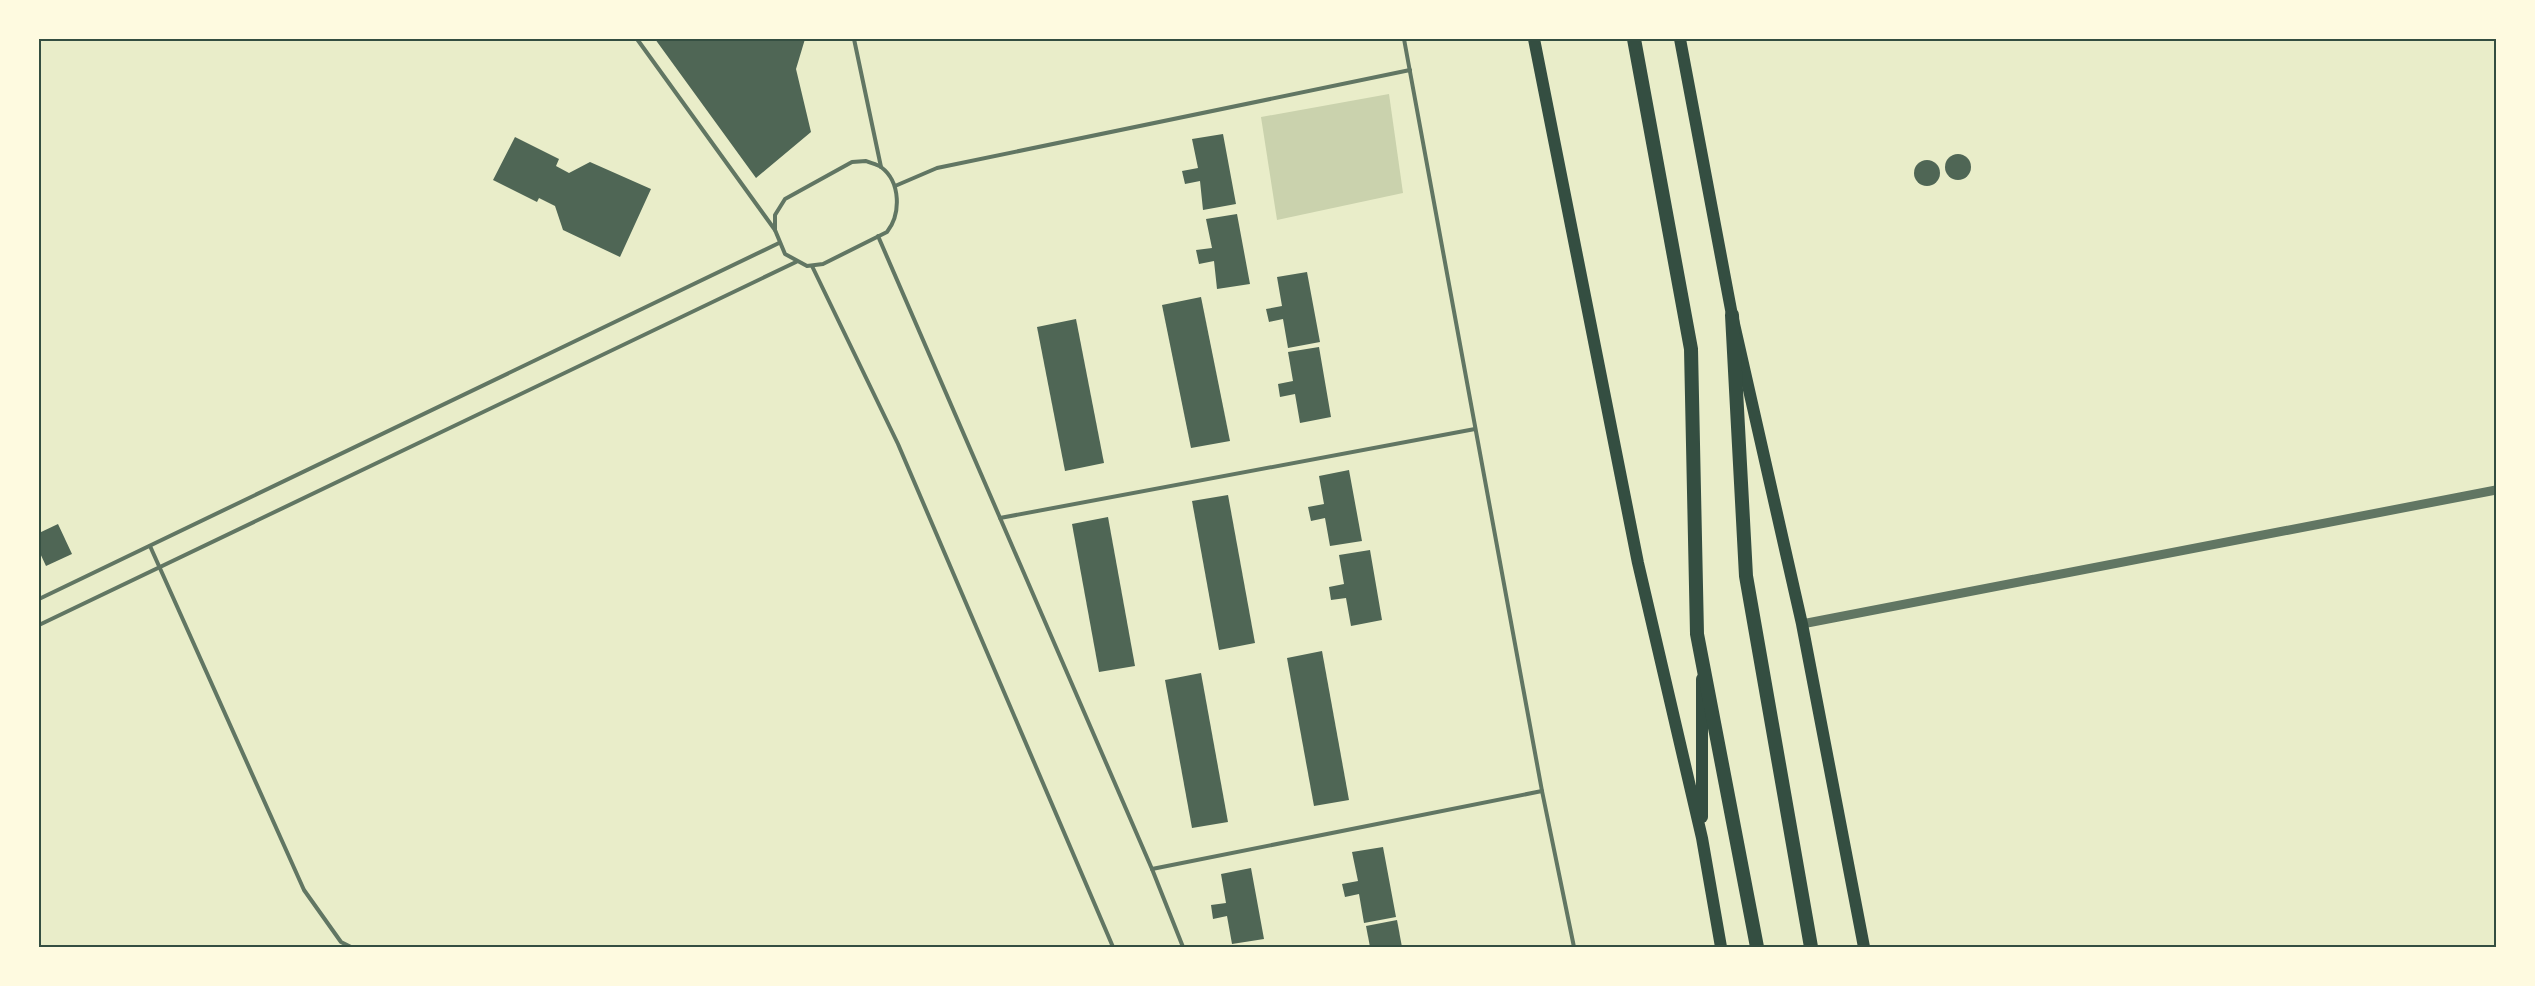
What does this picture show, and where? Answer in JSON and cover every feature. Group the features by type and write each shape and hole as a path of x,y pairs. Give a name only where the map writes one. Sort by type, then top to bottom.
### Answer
{"highway":[{"path":"1634,39 1690,349 1697,634 1757,947"},
{"path":"1732,315 1746,576 1811,947"}],"main road":[{"path":"1534,39 1638,563 1702,838 1721,947"},
{"path":"1680,39 1732,315 1802,624 1864,947"},
{"path":"1702,662 1702,838"}],"street":[{"path":"1802,624 2496,490"}],"lane":[{"path":"638,39 775,230"},
{"path":"854,39 881,167 895,186 897,204 893,224 887,232 823,264 812,266 796,262 785,254 775,230 775,215 785,199 852,162 866,161 881,167"},
{"path":"1404,39 1542,791 1574,947"},
{"path":"895,186 937,168 1410,70"},
{"path":"878,236 1152,869 1182,947"},
{"path":"39,599 779,243"},
{"path":"39,625 796,262"},
{"path":"812,266 898,444 1113,947"},
{"path":"1000,518 1475,428"},
{"path":"150,546 304,890 341,942 351,947"},
{"path":"1152,869 1542,791"}],"green space":[{"path":"1389,94 1403,193 1277,220 1261,117"}],"building":[{"path":"655,39 805,39 796,69 811,132 756,178"},
{"path":"1223,134 1236,204 1203,210 1200,181 1185,184 1182,171 1198,168 1192,139"},
{"path":"515,137 559,159 556,166 569,173 590,162 651,189 620,257 563,230 555,206 539,198 537,202 493,180"},
{"path":"1958,154 1967,158 1971,167 1967,176 1958,180 1949,176 1945,167 1949,158"},
{"path":"1927,160 1936,164 1940,173 1936,182 1927,186 1918,182 1914,173 1918,164"},
{"path":"1237,214 1250,284 1217,289 1214,261 1199,264 1196,250 1212,248 1206,219"},
{"path":"1307,272 1320,342 1288,348 1283,319 1269,322 1266,309 1282,306 1277,277"},
{"path":"1201,297 1230,441 1191,448 1162,305"},
{"path":"1076,319 1104,463 1065,471 1037,327"},
{"path":"1319,347 1331,417 1300,423 1295,394 1280,397 1278,384 1293,381 1288,352"},
{"path":"1349,470 1362,541 1330,546 1325,518 1311,521 1308,507 1324,504 1319,476"},
{"path":"1228,495 1255,643 1219,650 1192,501"},
{"path":"1108,517 1135,666 1099,672 1072,524"},
{"path":"58,524 72,554 46,566 39,551 39,533"},
{"path":"1370,550 1382,620 1351,626 1346,598 1331,600 1329,587 1344,584 1339,555"},
{"path":"1322,651 1349,800 1314,806 1287,658"},
{"path":"1201,673 1228,822 1192,828 1165,680"},
{"path":"1383,847 1396,917 1364,923 1359,894 1345,897 1342,884 1358,881 1352,852"},
{"path":"1251,868 1264,939 1232,944 1227,916 1213,919 1211,905 1226,903 1221,874"},
{"path":"1397,920 1402,947 1370,947 1366,926"}]}
